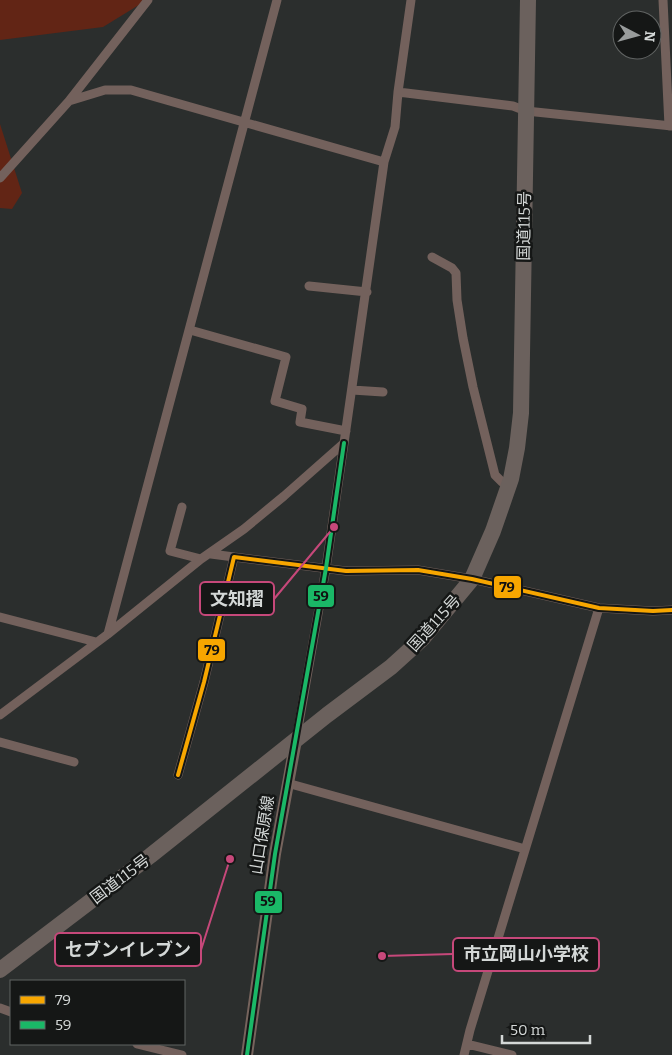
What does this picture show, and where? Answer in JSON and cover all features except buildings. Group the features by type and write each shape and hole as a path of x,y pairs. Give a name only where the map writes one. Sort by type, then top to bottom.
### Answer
{"highway":[{"name":"国道115号","path":"0,970 150,856 409,652 436,624 472,579 499,518 510,485 521,413 528,0"}],"main road":[{"name":"山口保原線","path":"247,1055 275,854 296,740"}],"street":[{"path":"0,178 69,101 148,0"},
{"path":"108,634 277,0"},
{"path":"296,740 326,568 384,162 395,126 411,0"},
{"path":"398,92 513,106 526,111 670,126 663,0"},
{"path":"69,101 105,90 132,90 384,162"},
{"path":"432,256 452,268 456,273 457,300 463,338 495,476 502,482 510,485"},
{"path":"309,286 366,292"},
{"path":"190,330 286,357 275,402 302,409 300,422 346,431"},
{"path":"352,390 383,392"},
{"path":"0,715 108,634 201,559 284,496 344,443"},
{"path":"182,507 170,551 201,559"},
{"path":"210,554 346,571 418,570 472,579 599,608 653,611 672,610"},
{"path":"178,775 204,682 234,557"},
{"path":"464,1055 599,608"},
{"path":"0,617 96,642"},
{"path":"0,742 74,762"},
{"path":"287,783 525,849"},
{"path":"467,1044 512,1055"},
{"path":"141,1045 182,1055"}],"shaded area":[{"path":"0,0 147,0 103,27 0,40"},
{"path":"0,124 22,193 12,209 0,208"}],"transit line":[{"name":"59","path":"247,1055 275,854 326,568 344,443"},
{"name":"79","path":"178,775 204,682 234,557 346,571 418,570 472,579 599,608 653,611 672,610"}],"place":[{"name":"文知摺","path":"334,527"},
{"name":"セブンイレブン","path":"230,859"},
{"name":"市立岡山小学校","path":"382,956"}]}
